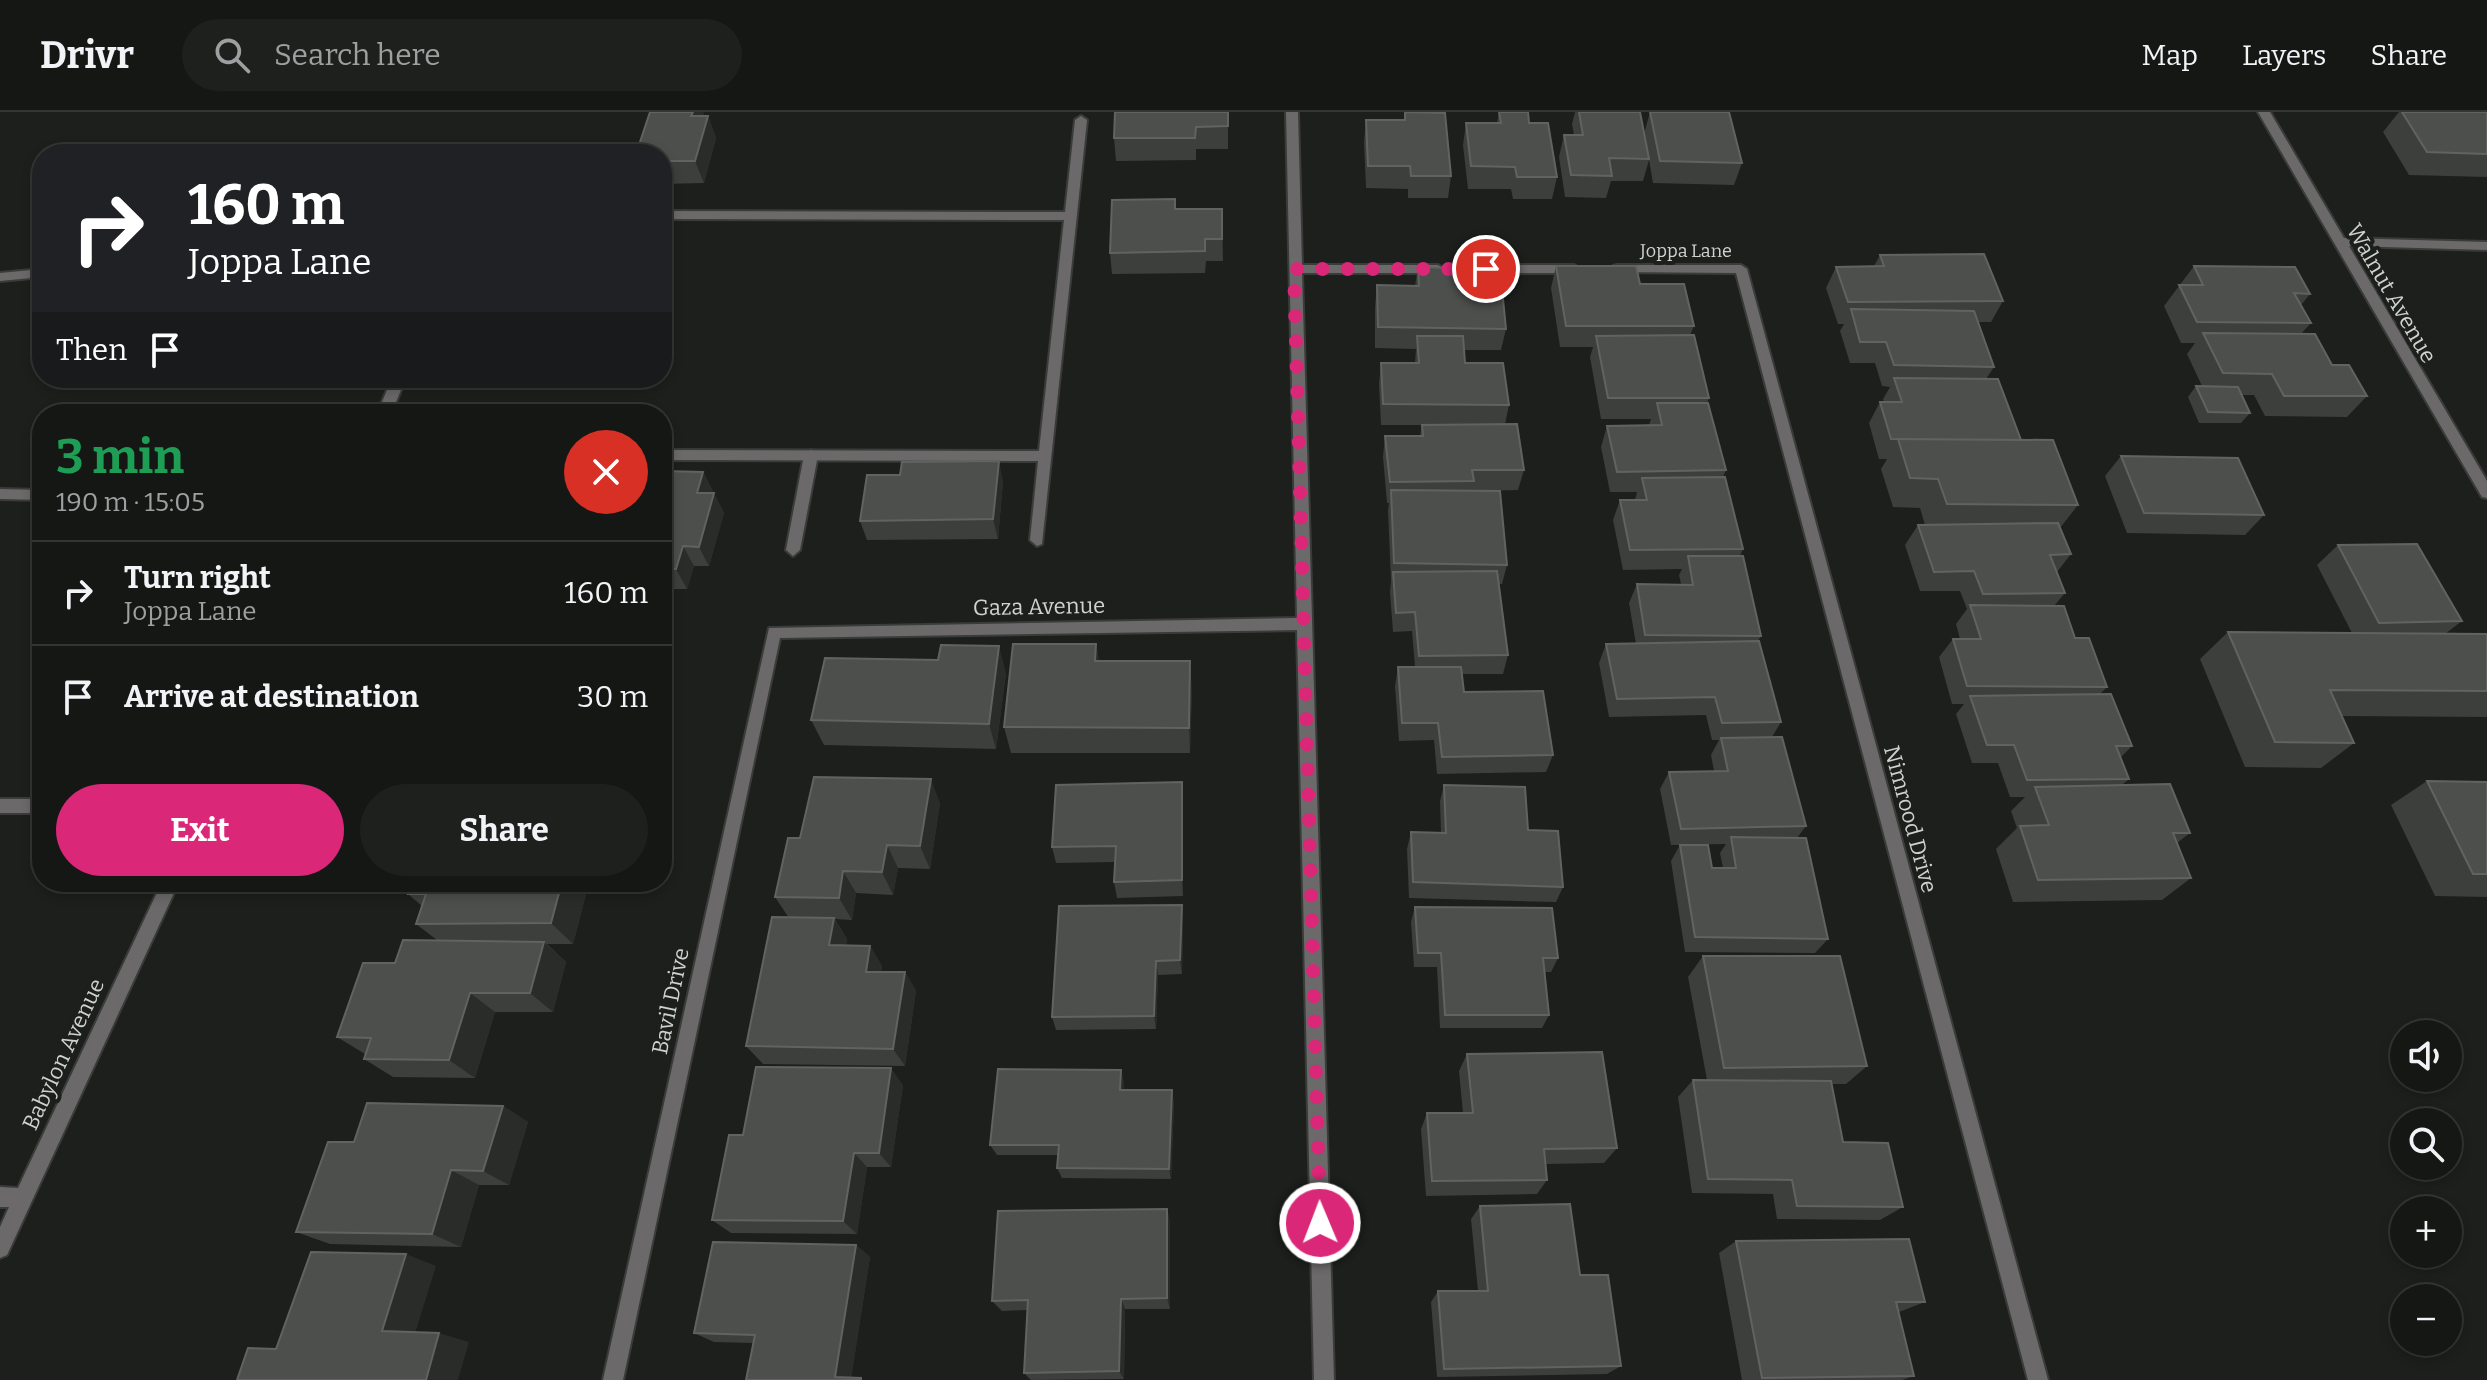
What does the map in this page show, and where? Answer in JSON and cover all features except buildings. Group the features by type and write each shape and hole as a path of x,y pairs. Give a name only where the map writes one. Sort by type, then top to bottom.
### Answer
{"street":[{"path":"1292,112 1324,1380"},
{"name":"Walnut Avenue","path":"2264,112 2487,493"},
{"path":"1037,540 1081,120"},
{"path":"672,215 1070,216"},
{"path":"2339,242 2487,246"},
{"path":"1294,269 1454,269"},
{"path":"1470,269 1582,269"},
{"name":"Joppa Lane","path":"1598,269 1741,269"},
{"name":"Nimrood Drive","path":"1741,269 2038,1380"},
{"path":"0,277 32,274"},
{"path":"672,455 1045,456"},
{"path":"793,550 811,455"},
{"path":"0,494 32,495"},
{"name":"Gaza Avenue","path":"774,632 1305,624"},
{"name":"Bavil Drive","path":"613,1380 774,632"},
{"path":"0,806 32,806"},
{"name":"Babylon Avenue","path":"0,1248 166,892"},
{"path":"0,1197 21,1198"}],"route":[{"path":"1320,1223 1294,269 1486,269"}]}
